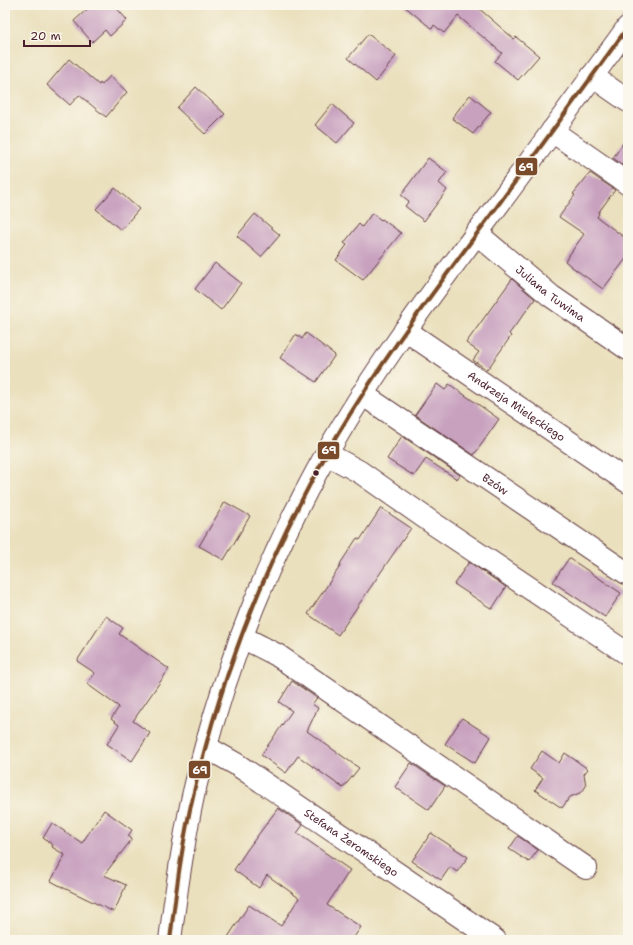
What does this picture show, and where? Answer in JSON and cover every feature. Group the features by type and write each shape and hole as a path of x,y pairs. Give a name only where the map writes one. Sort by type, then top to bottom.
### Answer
{"street":[{"path":"170,940 183,848 193,797 206,747 242,637 265,579 289,525 327,454 362,394 405,330 628,27"},
{"path":"592,76 628,101"},
{"path":"552,131 628,184"},
{"name":"Juliana Tuwima","path":"476,233 551,296 628,350"},
{"name":"Andrzeja Mielęckiego","path":"405,330 628,482"},
{"name":"Bzów","path":"362,394 628,574"},
{"path":"327,454 360,472 434,524 628,654"},
{"path":"242,637 277,655 586,868"},
{"name":"Stefana Żeromskiego","path":"206,747 236,764 495,940"}],"building":[{"path":"92,5 114,5 127,20 110,36 105,30 92,42 74,21"},
{"path":"403,5 475,5 514,39 516,37 539,56 518,80 495,61 502,53 458,16 444,33 434,25 432,29"},
{"path":"368,34 396,56 376,82 348,58"},
{"path":"69,59 99,85 100,83 102,85 110,76 127,92 106,117 79,95 70,105 47,85"},
{"path":"196,87 225,114 205,134 177,108"},
{"path":"470,95 491,112 473,134 452,118"},
{"path":"332,104 354,123 337,143 315,125"},
{"path":"628,136 628,169 613,158"},
{"path":"428,158 447,172 439,183 447,190 424,221 405,206 409,201 401,195"},
{"path":"590,173 615,190 598,213 599,214 597,217 628,240 628,256 603,289 565,261 584,234 559,217 575,195 573,194"},
{"path":"115,188 139,209 121,230 96,209"},
{"path":"372,213 401,233 363,280 336,260 347,245 344,243 359,224 362,227"},
{"path":"255,214 280,235 261,257 237,236"},
{"path":"215,263 241,283 221,310 195,289"},
{"path":"512,279 535,299 509,334 511,336 487,370 473,360 479,352 466,343"},
{"path":"306,333 335,355 316,382 280,358 296,334 302,339"},
{"path":"437,384 445,390 449,384 499,419 474,455 415,415"},
{"path":"402,436 460,475 457,479 426,459 414,476 387,459"},
{"path":"225,502 250,516 224,560 199,546"},
{"path":"381,508 411,528 338,635 308,614 357,538 360,540"},
{"path":"569,558 621,593 605,617 553,582"},
{"path":"469,562 506,587 492,609 454,584"},
{"path":"106,616 123,628 119,634 169,669 133,721 150,733 132,761 107,744 119,725 111,719 119,707 87,684 95,673 77,661"},
{"path":"292,681 317,698 312,704 318,708 307,731 359,768 343,788 298,756 286,773 261,755 292,711 279,702"},
{"path":"462,718 491,737 475,763 445,744"},
{"path":"542,751 559,763 565,753 588,769 584,774 586,786 582,792 570,797 562,808 535,790 543,778 530,769"},
{"path":"411,763 445,786 429,810 395,787"},
{"path":"278,808 303,825 297,833 350,870 327,905 361,927 352,940 226,940 249,905 281,926 299,898 267,875 259,888 234,870"},
{"path":"104,810 132,830 128,836 132,839 104,875 126,885 114,912 51,881 65,855 52,847 53,845 43,838 52,823 82,843"},
{"path":"431,833 468,857 457,872 450,867 441,880 412,861"},
{"path":"518,836 538,850 529,862 509,849"}],"transit line":[{"name":"69","path":"170,940 177,886 193,796 218,703 251,612 290,524 335,439 391,352 431,295 628,27"}]}
